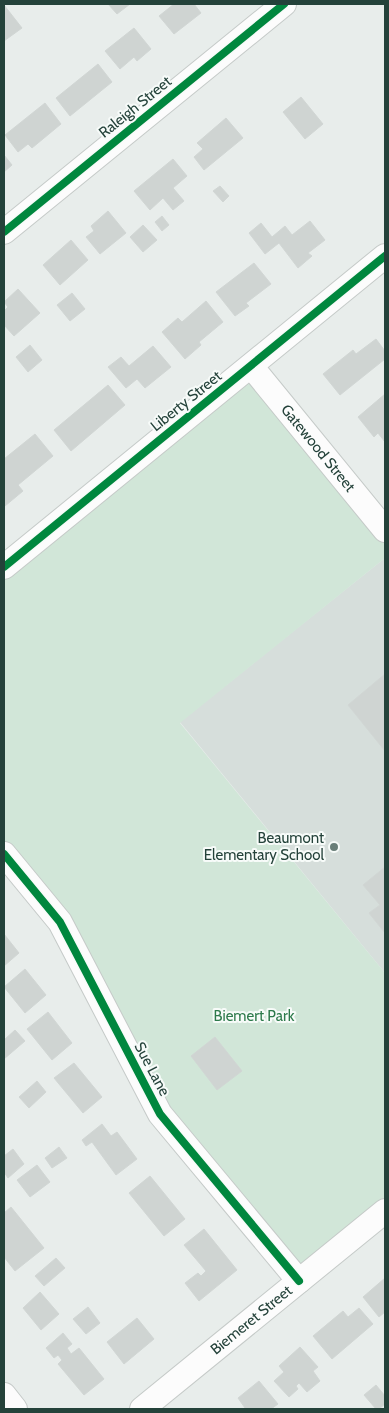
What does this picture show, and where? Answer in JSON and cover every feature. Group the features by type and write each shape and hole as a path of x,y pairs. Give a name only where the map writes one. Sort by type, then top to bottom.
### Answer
{"street":[{"name":"Raleigh Street","path":"4,232 284,4"},
{"name":"Liberty Street","path":"4,567 385,256"},
{"name":"Gatewood Street","path":"251,366 385,530"},
{"name":"Sue Lane","path":"4,854 60,922 160,1114 299,1282"},
{"name":"Biemeret Street","path":"142,1409 385,1211"},
{"path":"4,1395 15,1409"}],"shaded area":[{"name":"Beaumont Elementary School","path":"385,558 385,973 180,722"}],"green space":[{"name":"Biemert Park","path":"251,366 385,530 385,558 180,723 385,973 385,1211 299,1281 160,1114 60,922 4,854 4,567"}],"building":[{"path":"108,4 130,4 117,14"},
{"path":"174,4 194,4 201,13 174,34 159,16"},
{"path":"4,5 22,28 4,41"},
{"path":"134,28 151,49 137,61 134,57 120,69 105,51"},
{"path":"98,64 112,82 70,116 56,98"},
{"path":"301,97 323,124 305,139 283,112"},
{"path":"45,103 61,124 32,148 28,144 18,152 5,135"},
{"path":"226,118 243,138 204,170 194,157 203,149 197,143"},
{"path":"4,155 12,165 4,172"},
{"path":"173,159 187,176 173,188 184,201 173,210 163,198 150,210 134,191"},
{"path":"220,186 229,196 223,202 213,191"},
{"path":"108,211 126,233 100,254 86,237 94,231 91,226"},
{"path":"162,216 169,225 162,231 155,222"},
{"path":"310,221 325,240 308,253 312,256 298,268 279,243 265,254 249,233 261,223 272,237 285,226 292,235"},
{"path":"143,225 157,240 143,252 130,237"},
{"path":"71,240 88,260 60,285 43,265"},
{"path":"254,263 271,284 246,303 249,306 235,316 216,292"},
{"path":"18,289 40,313 14,336 4,325 4,311 8,307 4,302"},
{"path":"72,293 85,309 70,321 57,305"},
{"path":"206,301 223,322 199,342 201,345 185,359 162,332 178,318 182,322"},
{"path":"376,339 385,351 385,359 340,395 323,374 353,350 356,354"},
{"path":"30,345 42,360 28,372 16,357"},
{"path":"153,346 171,367 145,388 137,379 126,388 108,367 121,357 129,366"},
{"path":"108,385 125,405 71,451 54,430"},
{"path":"385,394 385,442 378,433 374,437 358,417"},
{"path":"35,434 53,456 18,485 23,491 5,506 4,459"},
{"path":"385,674 385,751 348,705"},
{"path":"385,867 385,933 369,913 380,905 363,885"},
{"path":"4,934 19,953 4,966"},
{"path":"25,969 46,995 25,1013 4,987"},
{"path":"48,1012 72,1043 52,1060 27,1029"},
{"path":"15,1030 25,1041 4,1059 4,1040"},
{"path":"215,1037 242,1071 217,1090 191,1056"},
{"path":"74,1063 102,1097 83,1113 54,1078"},
{"path":"37,1081 46,1092 29,1108 19,1097"},
{"path":"102,1124 111,1136 117,1132 137,1159 116,1175 92,1142 86,1146 82,1140"},
{"path":"59,1147 67,1158 52,1168 45,1158"},
{"path":"13,1149 24,1164 8,1178 4,1172 4,1156"},
{"path":"37,1165 50,1182 30,1197 17,1180"},
{"path":"150,1176 185,1219 164,1236 129,1193"},
{"path":"11,1207 44,1248 15,1271 4,1257 4,1213"},
{"path":"204,1229 237,1270 199,1301 185,1283 198,1273 201,1276 206,1271 184,1245"},
{"path":"56,1258 65,1268 44,1286 35,1276"},
{"path":"385,1278 385,1312 379,1317 363,1297"},
{"path":"40,1292 59,1314 41,1330 23,1308"},
{"path":"88,1307 100,1323 86,1334 73,1319"},
{"path":"359,1308 373,1324 332,1359 313,1336 343,1311 348,1317"},
{"path":"137,1318 154,1339 124,1364 107,1342"},
{"path":"63,1333 72,1344 67,1348 71,1354 79,1348 104,1379 84,1395 58,1364 62,1360 58,1355 54,1358 46,1348"},
{"path":"300,1347 318,1367 313,1371 320,1381 307,1392 299,1383 296,1386 298,1389 289,1397 274,1381 284,1372 279,1366"},
{"path":"259,1381 278,1404 271,1409 244,1409 238,1398"},
{"path":"376,1385 385,1396 385,1404 379,1409 376,1409 364,1395"}],"cycle path":[{"path":"4,232 284,4"},
{"path":"4,567 385,256"},
{"path":"4,854 60,922 160,1114 299,1281"}],"place":[{"name":"Beaumont Elementary School","path":"334,847"}]}
